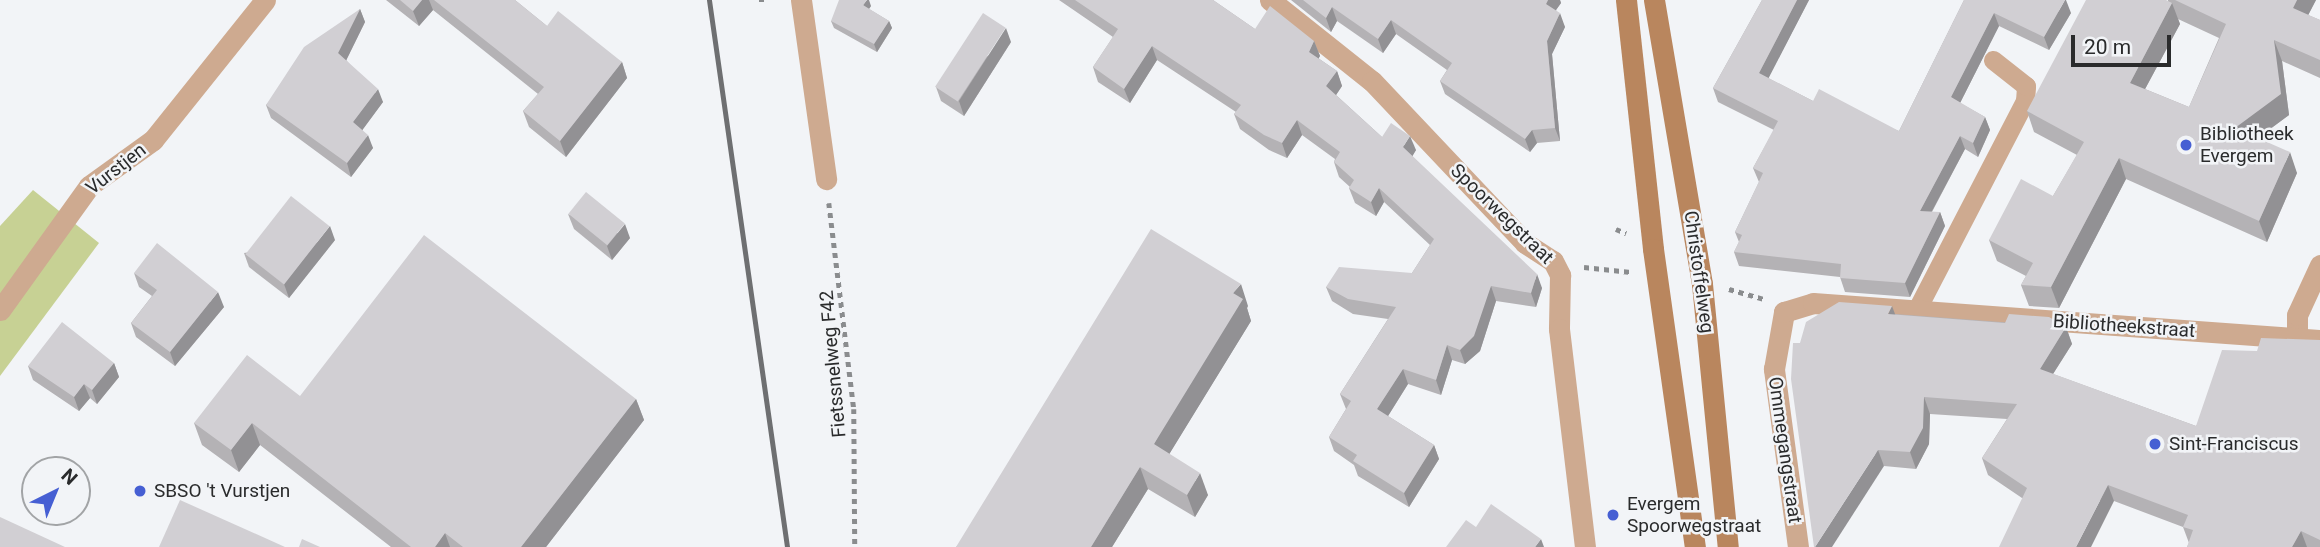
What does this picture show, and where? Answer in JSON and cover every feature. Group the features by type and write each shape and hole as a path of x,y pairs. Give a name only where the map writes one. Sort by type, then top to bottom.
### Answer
{"main road":[{"path":"1626,0 1656,275 1695,547"},
{"name":"Christoffelweg","path":"1654,0 1702,284 1728,547"}],"street":[{"name":"Vurstjen","path":"0,310 89,186 153,140 265,0"},
{"path":"802,0 826,179"},
{"name":"Spoorwegstraat","path":"1270,0 1371,81 1525,243 1553,261 1562,298 1559,329 1584,547"},
{"path":"2297,338 2297,315 2320,265"},
{"name":"Bibliotheekstraat","path":"1784,312 1813,303 2320,340"},
{"name":"Ommegangstraat","path":"1784,312 1774,369 1798,547"}],"lane":[{"path":"1993,60 2026,86"},
{"path":"2026,86 2046,81"},
{"path":"1916,311 2025,101 2026,86"}],"path":[{"path":"759,0 768,0"},
{"name":"Fietssnelweg F42","path":"826,179 854,410 855,547"},
{"path":"1562,298 1582,297 1581,267 1656,275"},
{"path":"1702,284 1756,294 1784,312"}],"green space":[{"path":"33,190 99,243 0,376 0,226"}],"building":[{"path":"400,0 422,0 413,11"},
{"path":"434,0 515,0 547,26 558,11 622,62 560,141 523,111 544,87"},
{"path":"839,0 867,0 863,5 889,21 874,44 831,21"},
{"path":"1075,0 1213,0 1255,29 1270,6 1314,41 1309,52 1337,71 1326,86 1382,137 1391,123 1410,136 1403,147 1537,274 1531,293 1491,286 1474,336 1460,350 1447,345 1436,380 1403,369 1377,409 1434,445 1404,493 1353,461 1357,455 1329,437 1351,401 1340,394 1396,307 1348,299 1326,287 1339,267 1412,273 1434,239 1379,188 1371,202 1349,188 1354,180 1334,162 1340,152 1297,120 1282,143 1264,135 1234,114 1241,105 1152,46 1124,89 1093,67 1118,29"},
{"path":"1303,0 1548,0 1546,4 1560,13 1547,41 1555,128 1532,130 1525,139 1440,81 1452,63 1391,20 1378,39 1332,7 1326,18"},
{"path":"1762,0 1797,0 1759,73 1813,101 1819,89 1899,131 1964,0 2065,0 2044,37 1994,13 1951,97 1985,117 1973,143 1960,136 1920,211 1940,212 1905,283 1840,278 1841,264 1734,252 1742,235 1735,232 1763,173 1753,168 1778,121 1713,88"},
{"path":"2086,0 2166,0 2172,3 2130,83 2189,107 2226,24 2175,0 2297,0 2293,8 2320,20 2320,60 2274,40 2281,94 2235,128 2290,152 2259,221 2119,158 2051,287 2021,285 2033,263 1989,240 2021,179 2053,196 2084,142 2027,111"},
{"path":"360,9 338,53 378,89 353,122 368,135 347,163 266,105 304,47"},
{"path":"983,13 1006,28 958,102 935,87"},
{"path":"586,192 625,223 607,245 568,214"},
{"path":"291,196 330,226 284,284 245,254"},
{"path":"1151,229 1241,284 1233,293 1243,299 1154,444 1200,473 1187,495 1140,467 1091,547 956,547"},
{"path":"424,235 636,399 521,547 463,547 445,533 435,547 411,547 252,423 231,450 194,423 247,355 300,396"},
{"path":"157,243 218,292 170,352 131,323 157,290 134,273"},
{"path":"1839,302 1892,306 1888,314 2005,323 2009,314 2049,317 2066,327 2040,369 2196,426 2222,350 2257,351 2261,338 2320,340 2320,540 2301,531 2292,547 2187,547 2193,530 2183,527 2188,515 2108,485 2076,547 1999,547 2027,488 1982,458 2017,404 1924,397 1923,428 1910,452 1878,450 1814,547 1791,379 1793,343 1800,343 1806,322"},
{"path":"62,322 114,363 92,390 84,384 74,397 28,366"},
{"path":"180,500 285,547 159,547"},
{"path":"1491,504 1541,539 1535,547 1446,547 1466,520 1476,527"},
{"path":"0,517 65,547 0,547"},
{"path":"302,539 320,547 299,547"}],"railway":[{"path":"709,0 787,547"}],"place":[{"name":"Bibliotheek Evergem","path":"2186,145"},
{"name":"Sint-Franciscus","path":"2155,444"},
{"name":"SBSO 't Vurstjen","path":"140,491"},
{"name":"Evergem Spoorwegstraat","path":"1613,515"}]}
